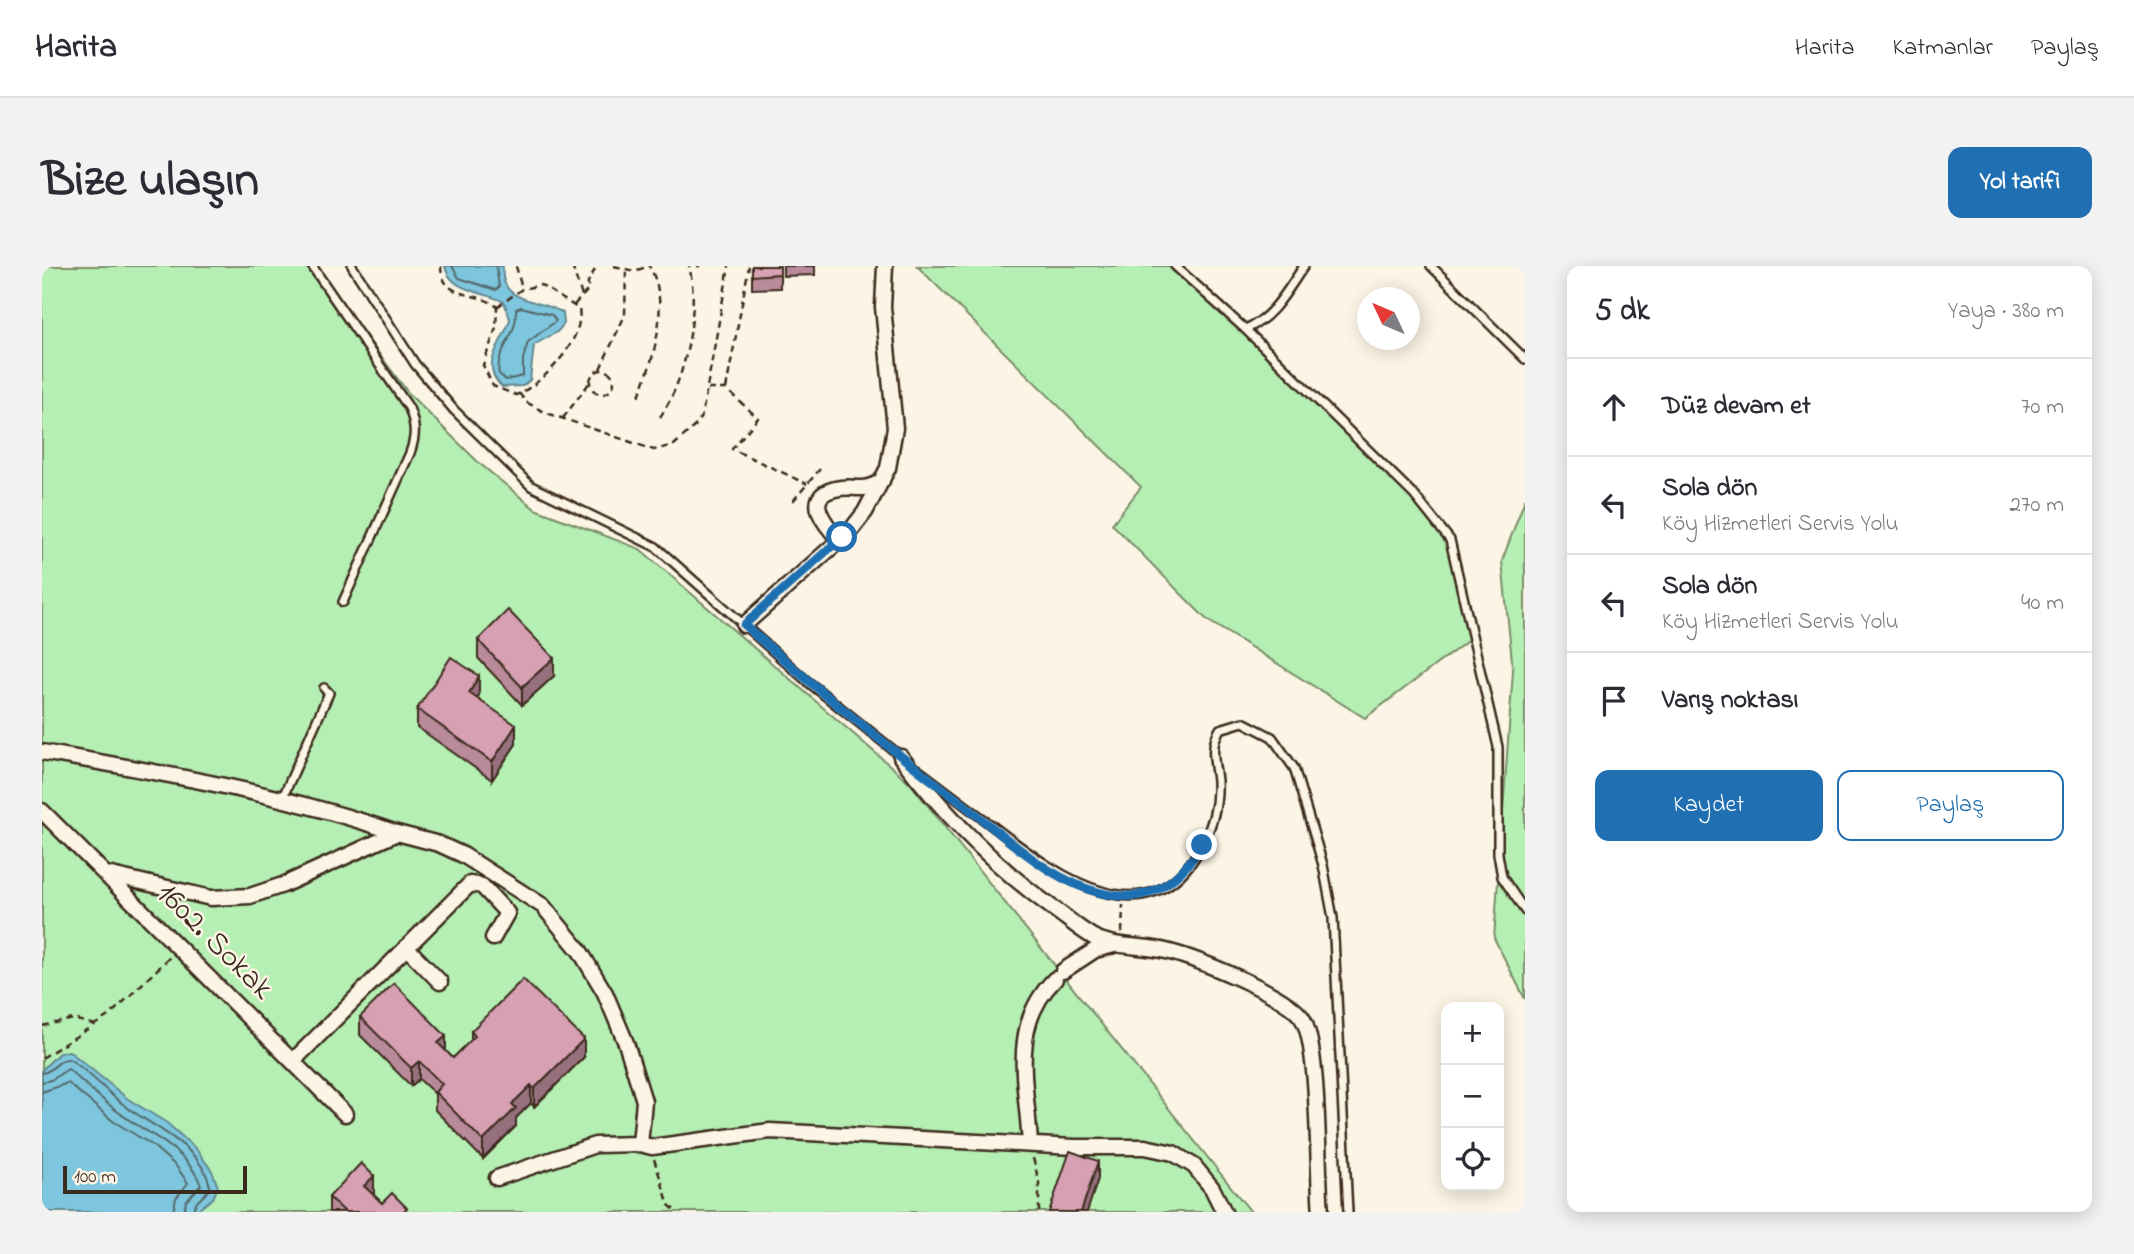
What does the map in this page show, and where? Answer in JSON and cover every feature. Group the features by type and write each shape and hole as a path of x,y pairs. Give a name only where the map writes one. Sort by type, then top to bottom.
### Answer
{"street":[{"path":"744,625 860,518 888,468 895,428 883,307 885,266"},
{"path":"839,540 821,522 818,508 823,495 832,489 861,490 882,481"},
{"path":"842,488 861,506 860,518"},
{"path":"42,752 223,783 282,799 439,844 508,881 543,906 580,951 605,993 644,1101 646,1146"},
{"path":"901,757 938,806 972,843 1025,888 1092,936 1166,951 1244,980 1302,1018 1310,1041 1314,1077 1321,1212"},
{"name":"1602. Sokak","path":"42,811 345,1114"},
{"path":"107,874 211,898 250,896 283,885 397,833"},
{"path":"293,1060 470,884 482,886 507,913 494,938"},
{"path":"1030,1144 1022,1044 1031,1012 1059,975 1095,950 1120,943"},
{"path":"406,947 440,982"},
{"path":"497,1178 595,1144 646,1146 770,1131 1145,1147 1173,1153 1194,1166 1212,1188 1224,1212"}],"lane":[{"path":"312,266 409,408 415,424 416,438 343,602"},
{"path":"352,266 415,364 454,410 531,486 656,547 858,724 1049,870 1088,889 1123,897 1152,892 1173,881 1187,867 1202,845 1212,823 1216,799 1213,741 1220,729 1243,722 1272,737 1294,768 1323,865 1333,918 1348,1212"},
{"path":"1175,266 1245,329 1415,495 1450,540 1498,747 1498,854 1502,877 1525,911"},
{"path":"1245,329 1259,325 1304,266"},
{"path":"1431,266 1525,359"},
{"path":"282,799 329,694 324,688"}],"path":[{"path":"440,266 441,275 457,293 492,303 497,307"},
{"path":"516,266 522,289"},
{"path":"572,266 583,299"},
{"path":"574,305 583,299 597,266"},
{"path":"614,266 626,271 649,266 657,280 658,311 649,372 639,396"},
{"path":"660,417 673,393 694,315 695,295 690,266"},
{"path":"497,307 496,328 483,365 493,386 519,393 535,407 563,418 654,450 666,450 696,425 708,389 729,266"},
{"path":"726,389 749,266"},
{"path":"563,418 600,369 625,315 626,271"},
{"path":"497,307 522,289 541,285 579,309 581,318 565,351 541,382 519,393"},
{"path":"590,382 597,392 605,393 612,389 614,381 611,373 600,369"},
{"path":"708,389 726,389 758,418 732,449 807,484"},
{"path":"793,501 820,469"},
{"path":"1120,943 1124,927 1123,897"},
{"path":"42,1058 110,1015 180,947"},
{"path":"42,1026 50,1022 73,1019 96,1025"},
{"path":"1030,1144 1039,1182 1039,1212"},
{"path":"646,1146 669,1205 677,1212"}],"green space":[{"path":"42,266 313,266 410,395 479,463 535,509 640,549 909,782 1251,1212 42,1212"},
{"path":"917,266 1175,266 1414,495 1450,540 1474,636 1365,718 1207,620 1112,524 1141,487"},
{"path":"1525,499 1525,999 1494,938 1513,671 1502,561"}],"water":[{"path":"445,266 503,266 503,279 514,294 563,313 564,324 557,332 534,345 530,380 523,386 502,387 492,370 494,354 510,319 504,302 460,286 448,275"},
{"path":"69,1051 128,1099 167,1123 196,1149 212,1171 218,1187 213,1198 195,1212 42,1212 42,1070 59,1053"}],"building":[{"path":"752,266 780,266 780,274 752,276"},
{"path":"508,610 554,658 522,687 478,640"},
{"path":"451,657 479,676 469,693 516,725 492,762 417,709"},
{"path":"523,979 584,1039 534,1089 531,1085 512,1104 516,1108 483,1141 435,1092 442,1084 419,1061 411,1068 360,1017 394,983 446,1036 438,1043 453,1058 475,1036 471,1031"},
{"path":"1070,1151 1098,1161 1081,1212 1049,1212"},
{"path":"361,1163 374,1176 364,1186 382,1203 392,1193 407,1208 403,1212 345,1212 329,1197"}],"route":[{"path":"842,537 744,625 807,681 858,724 1049,870 1088,889 1123,897 1152,892 1173,881 1187,867 1202,845"}]}
